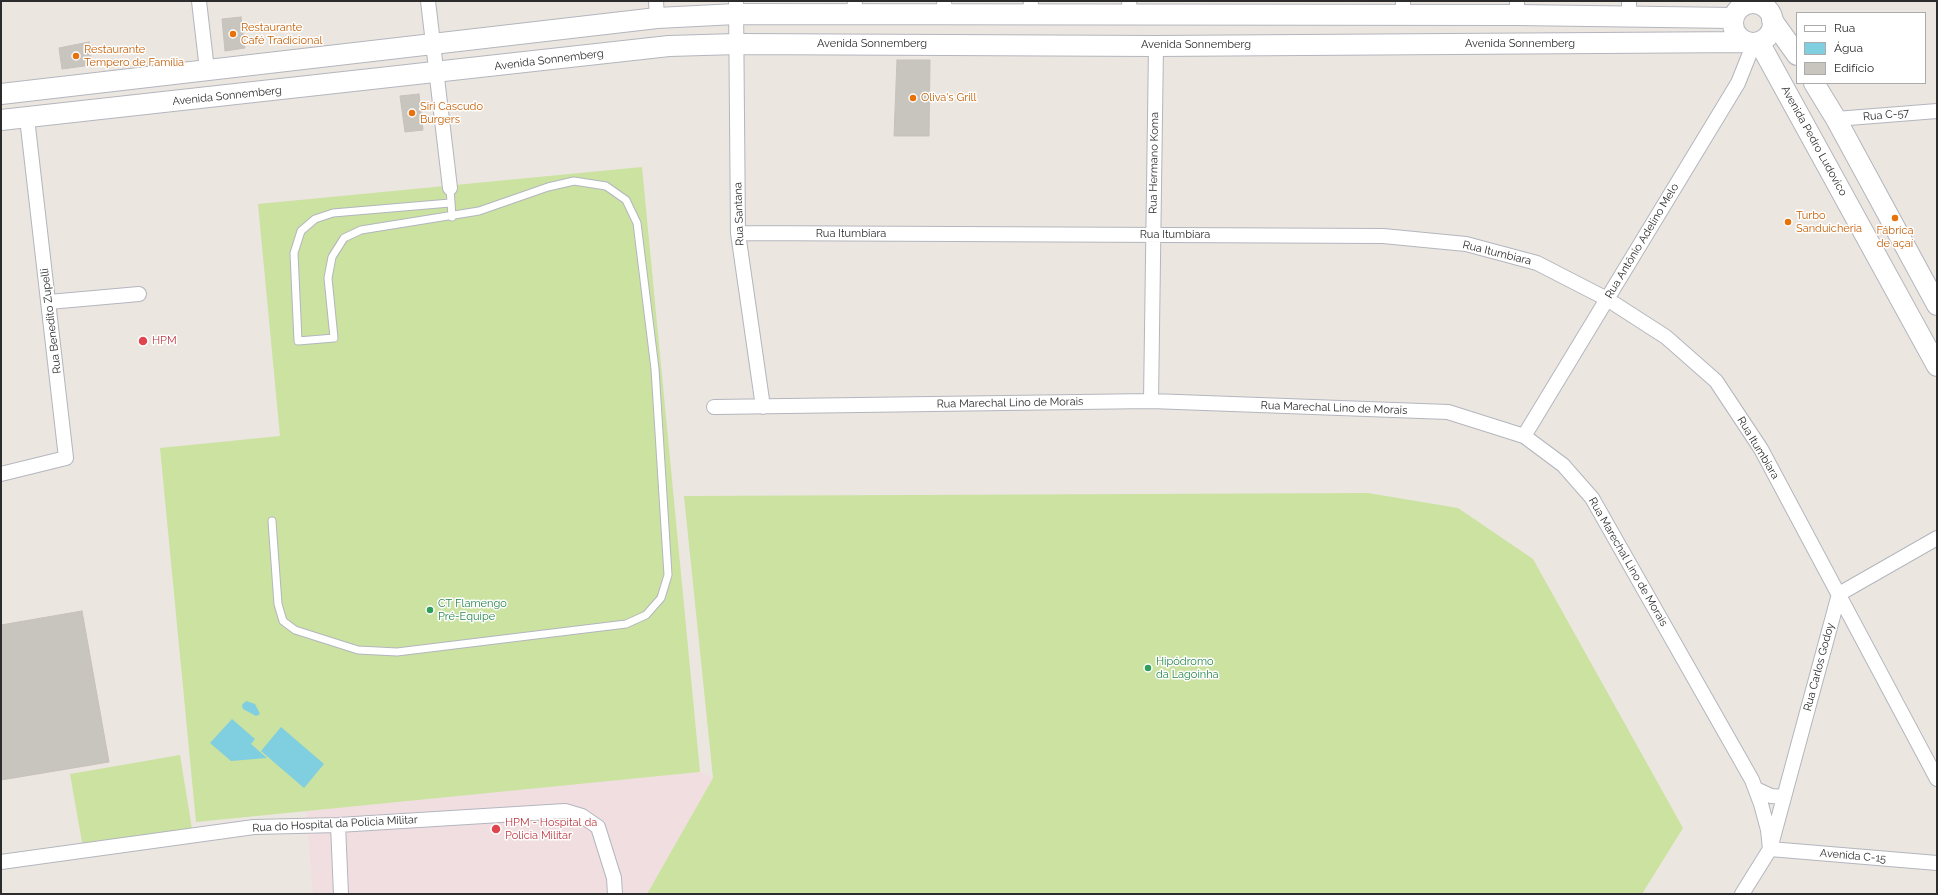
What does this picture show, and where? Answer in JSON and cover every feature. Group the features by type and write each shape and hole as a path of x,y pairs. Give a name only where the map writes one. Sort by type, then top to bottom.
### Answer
{"street":[{"path":"199,1 207,70"},
{"path":"428,1 450,188"},
{"path":"1,94 433,44 657,9 1130,7 1629,8 1734,11 1744,5 1756,3 1767,10 1796,54"},
{"name":"Rua Santana","path":"736,8 738,44 738,233 763,407"},
{"path":"1734,11 1734,30 1741,40 1753,42 1770,33 1767,10"},
{"name":"Avenida Sonnemberg","path":"1,120 669,46 738,44 1156,46 1753,42"},
{"name":"Rua Antônio Adelino Melo","path":"1524,436 1738,84 1753,42"},
{"name":"Avenida Pedro Ludovico","path":"1753,42 1937,366"},
{"name":"Rua Hermano Koma","path":"1151,401 1156,46"},
{"path":"1815,84 1836,119 1937,306"},
{"name":"Rua C-57","path":"1836,119 1937,111"},
{"name":"Rua Benedito Zupelli","path":"1,474 66,458 27,118"},
{"name":"Rua Itumbiara","path":"738,233 1383,236 1466,244 1537,263 1607,299 1666,337 1716,381 1761,449 1937,779"},
{"path":"49,302 139,294"},
{"name":"Rua Marechal Lino de Morais","path":"714,408 1151,401 1448,412 1524,436 1563,465 1592,498 1752,780 1765,817 1770,849"},
{"path":"1839,594 1937,538"},
{"name":"Rua Carlos Godoy","path":"1770,849 1839,594"},
{"path":"1756,789 1771,796 1784,797"},
{"name":"Rua do Hospital da Policia Militar","path":"1,862 254,827 338,825 565,811 582,816 598,827 614,878 615,894"},
{"path":"338,825 341,894"},
{"path":"1742,894 1770,849"},
{"name":"Avenida C-15","path":"1770,849 1937,863"}],"lane":[{"path":"272,521 278,604 283,621 295,630 358,650 397,652 626,624 646,615 661,598 668,575 655,369 638,223 626,200 606,186 574,182 548,187 479,211 361,230 344,238 332,256 328,278 334,338 298,341 294,254 301,231 315,218 333,213 450,203"},
{"path":"450,188 452,216"}],"shaded area":[{"name":"HPM - Hospital da Policia Militar","path":"699,772 713,778 647,894 313,894 306,811"}],"green space":[{"name":"CT Flamengo Pré-Equipe","path":"642,167 700,772 196,822 160,448 280,436 258,204"},
{"name":"Hipódromo da Lagoinha","path":"1368,493 1458,508 1533,559 1683,828 1642,894 647,894 713,778 684,496"},
{"path":"180,755 192,829 83,848 70,774"}],"water":[{"path":"246,701 255,704 260,714 256,716 243,709 242,705"},
{"path":"232,719 255,739 251,744 267,758 231,761 210,743"},
{"path":"281,727 324,764 304,788 261,751"}],"building":[{"name":"Restaurante Café Tradicional","path":"241,17 245,48 225,51 222,19"},
{"name":"Restaurante Tempero de Família","path":"89,42 92,65 62,69 59,48"},
{"name":"Oliva's Grill","path":"897,60 930,60 929,136 894,136"},
{"name":"Siri Cascudo Burgers","path":"419,94 423,130 405,132 400,96"},
{"path":"82,611 109,762 1,780 1,625"}],"place":[{"name":"Restaurante Café Tradicional","path":"233,34"},
{"name":"Restaurante Tempero de Família","path":"76,56"},
{"name":"Oliva's Grill","path":"913,98"},
{"name":"Siri Cascudo Burgers","path":"412,113"},
{"name":"Fábrica de açaí","path":"1895,218"},
{"name":"Turbo Sanduicheria","path":"1788,222"},
{"name":"HPM","path":"143,341"},
{"name":"CT Flamengo Pré-Equipe","path":"430,610"},
{"name":"Hipódromo da Lagoinha","path":"1148,668"},
{"name":"HPM - Hospital da Policia Militar","path":"496,829"}]}
